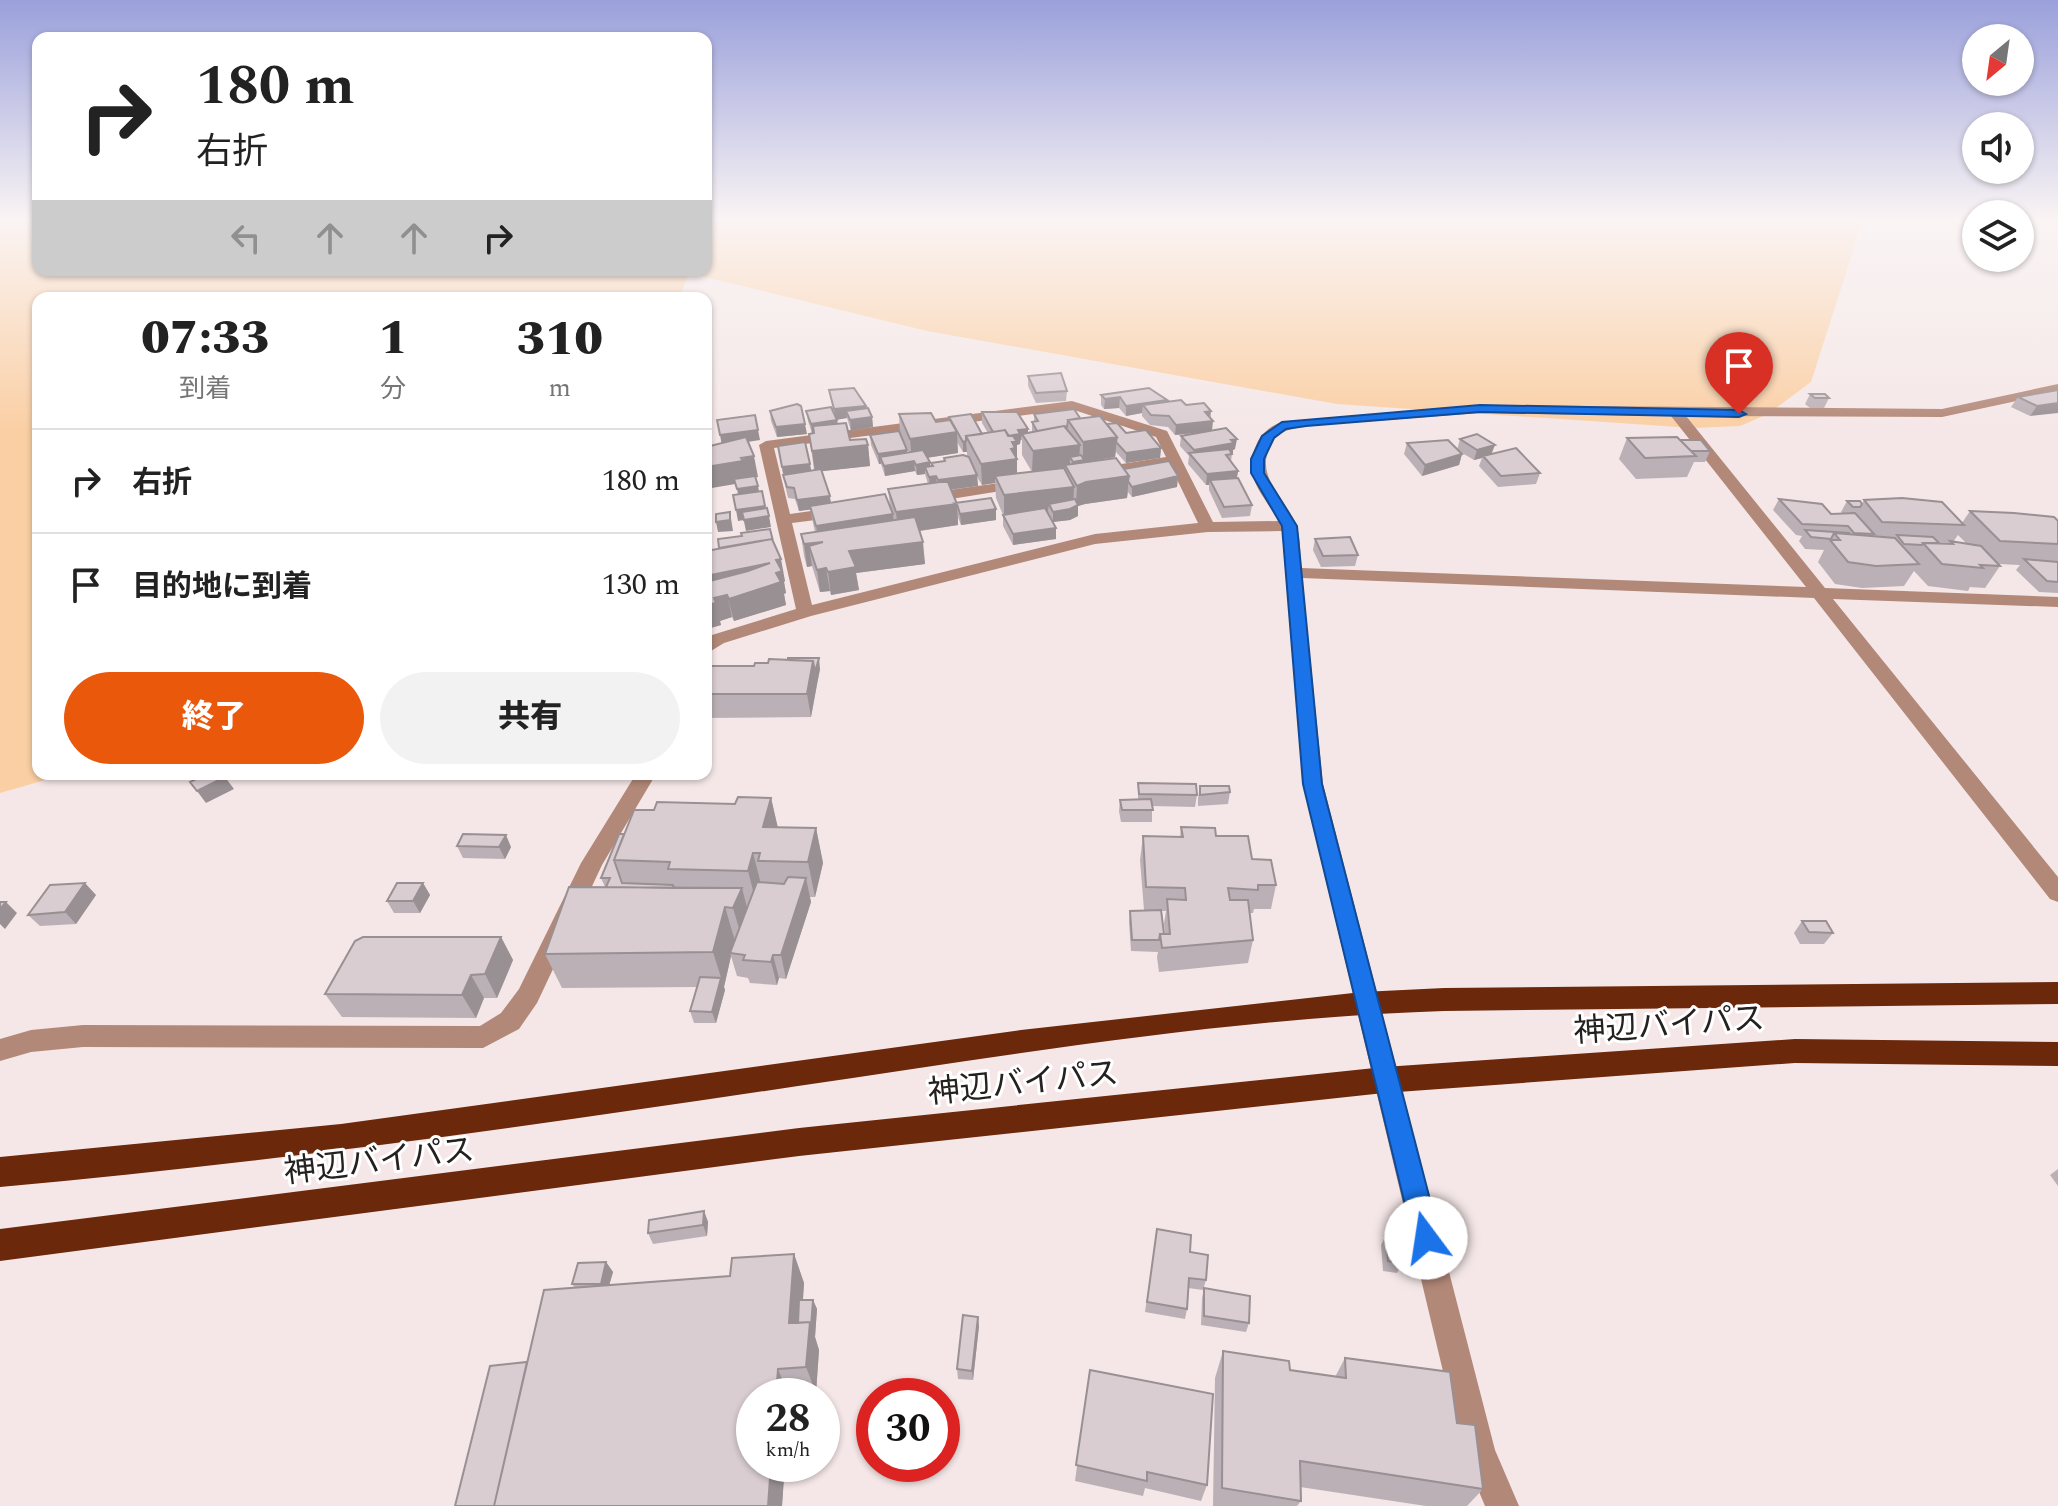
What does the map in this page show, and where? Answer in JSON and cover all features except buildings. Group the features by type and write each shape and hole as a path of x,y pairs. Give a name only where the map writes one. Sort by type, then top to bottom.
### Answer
{"highway":[{"name":"神辺バイパス","path":"0,1172 123,1163 526,1113 993,1046 1365,1003 1808,993 2058,993"},
{"name":"神辺バイパス","path":"0,1245 799,1142 1384,1080 1795,1051 2058,1054"}],"street":[{"path":"1502,1506 1479,1451 1384,1080 1313,784 1289,526 1258,473 1257,459 1268,436 1282,426 1480,409 1942,413 2058,388"},
{"path":"805,612 766,445 1072,405 1162,434 1208,527"},
{"path":"1676,413 2058,893"},
{"path":"1080,475 1174,460"},
{"path":"908,501 1034,482"},
{"path":"783,520 862,508"},
{"path":"712,644 805,612 1095,539 1208,527 1289,526"},
{"path":"1294,573 2058,602"},
{"path":"0,1050 31,1041 83,1036 483,1037 510,1021 528,996 592,863 642,780"}],"shaded area":[{"path":"0,290 682,290 32,292 32,780 45,780 0,793"},
{"path":"760,290 1840,290 1811,382 1768,414 1740,426 1693,428 1337,404 927,331"}],"route":[{"path":"1426,1238 1371,1029 1313,784 1289,526 1258,473 1257,459 1268,436 1282,426 1306,422 1480,409 1739,414"}]}
